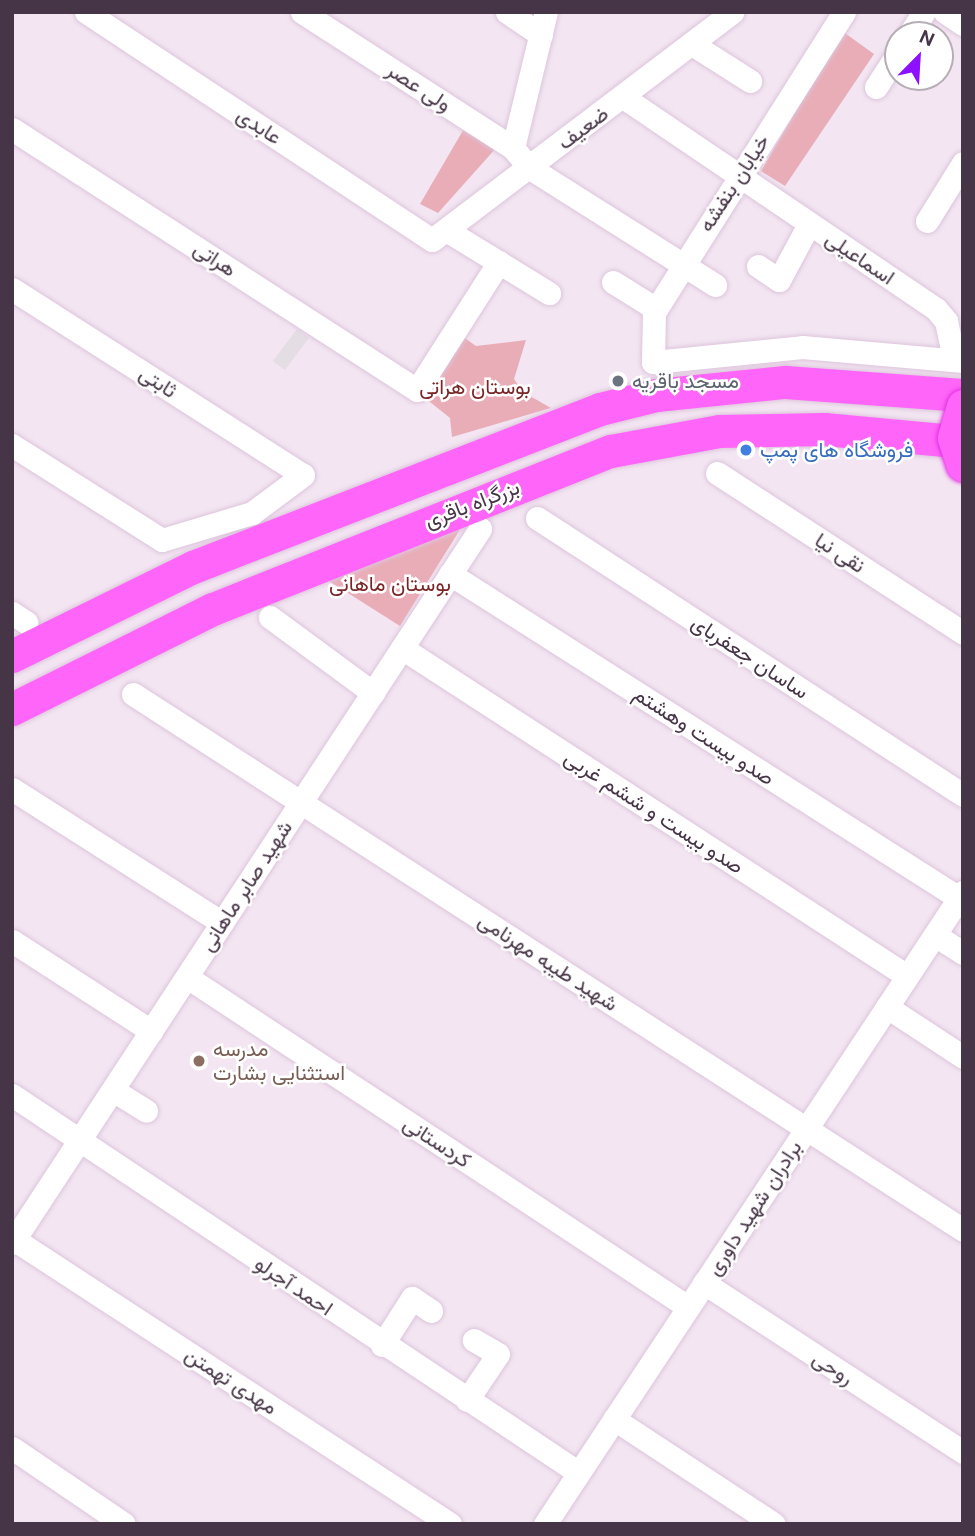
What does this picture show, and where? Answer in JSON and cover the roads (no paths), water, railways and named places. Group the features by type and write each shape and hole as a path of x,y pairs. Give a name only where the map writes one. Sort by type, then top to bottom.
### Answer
{"highway":[{"name":"بزرگراه باقری","path":"12,656 193,567 600,409 668,393 785,382 963,395"},
{"path":"963,406 954,428 963,465"},
{"name":"بزرگراه باقری","path":"12,709 213,609 611,451 719,431 824,429 963,442"}],"street":[{"name":"عابدی","path":"86,12 439,235 499,262 549,293"},
{"name":"ولی عصر","path":"302,12 513,148 530,168 715,285"},
{"path":"507,12 544,23 513,148"},
{"name":"ضعیف","path":"439,235 732,12"},
{"name":"خیابان بنفشه","path":"844,12 681,265 656,309 653,362 802,347 958,360"},
{"path":"945,12 963,24"},
{"path":"692,44 750,81"},
{"path":"876,88 884,75"},
{"name":"اسماعیلی","path":"623,97 936,309 946,321 958,360"},
{"name":"هراتی","path":"12,129 417,390 499,262"},
{"path":"927,221 963,163"},
{"path":"758,266 779,280 809,224"},
{"path":"613,282 656,309"},
{"name":"ثابتی","path":"12,289 303,475 252,513 162,540 12,445"},
{"name":"نقی نیا","path":"717,473 963,633"},
{"name":"ساسان جعفربای","path":"537,518 963,795"},
{"name":"شهید صابر ماهانی","path":"13,1240 480,529"},
{"name":"صدو بیست وهشتم","path":"450,574 961,895"},
{"path":"270,617 373,693"},
{"name":"صدو بیست و ششم غربی","path":"402,648 907,976"},
{"name":"شهید طیبه مهرنامی","path":"133,694 963,1230"},
{"path":"12,789 222,923"},
{"name":"برادران شهید داوری","path":"545,1524 961,895"},
{"path":"934,935 963,953"},
{"path":"12,941 151,1031"},
{"name":"کردستانی","path":"187,977 688,1307"},
{"path":"887,1007 963,1057"},
{"path":"113,1090 146,1111"},
{"name":"احمد آجرلو","path":"12,1095 382,1345 579,1473"},
{"name":"مهدی تهمتن","path":"13,1240 450,1524"},
{"name":"روحی","path":"704,1283 963,1452"},
{"path":"382,1345 412,1298 431,1311"},
{"path":"467,1400 498,1354 474,1340"},
{"path":"614,1419 774,1524"},
{"path":"12,1448 124,1524"}],"place":[{"name":"مسجد باقریه","path":"618,381"},
{"name":"فروشگاه های پمپ","path":"746,450"},
{"name":"مدرسه استثنایی بشارت","path":"199,1061"}],"park label":[{"name":"بوستان هراتی","path":"475,387"},
{"name":"بوستان ماهانی","path":"390,584"}]}
